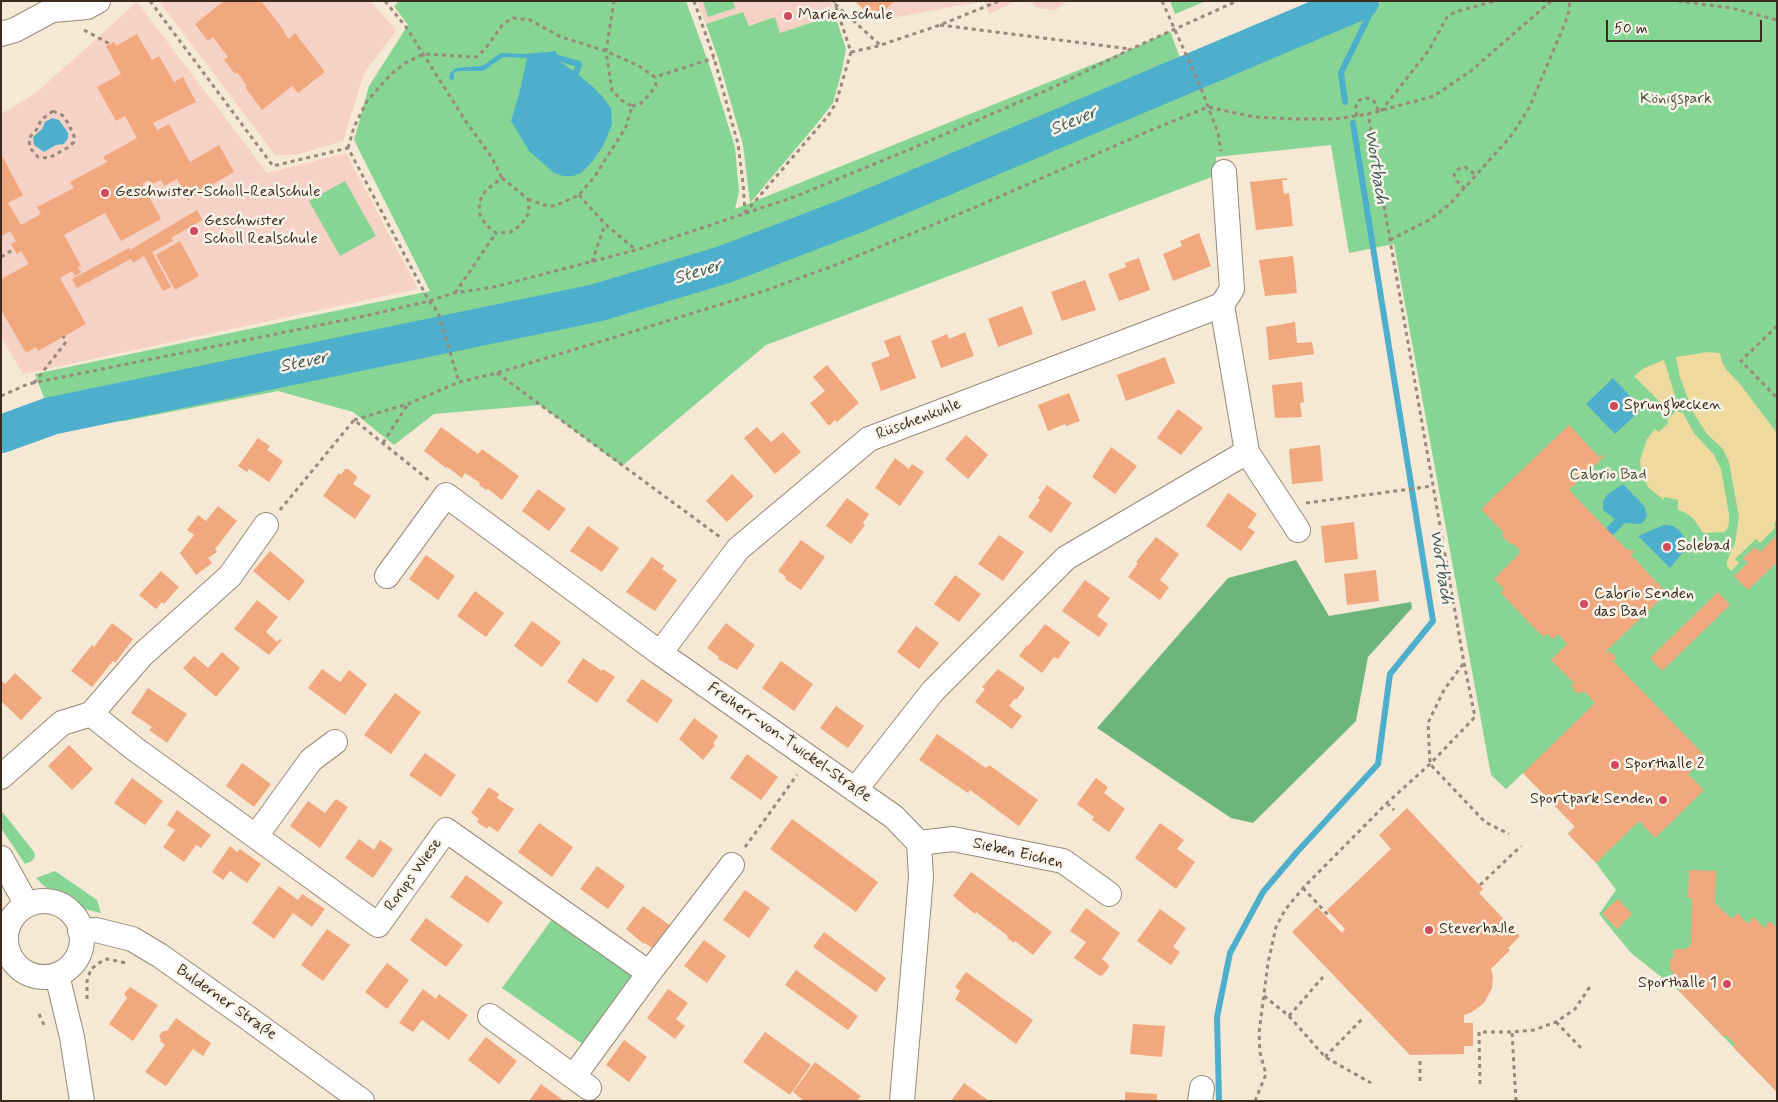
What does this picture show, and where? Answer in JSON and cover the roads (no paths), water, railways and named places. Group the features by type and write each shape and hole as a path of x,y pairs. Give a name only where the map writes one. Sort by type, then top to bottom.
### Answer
{"street":[{"path":"1,34 15,30 41,9 88,8 98,1"},
{"path":"1224,172 1232,289 1222,304 1248,452 1298,530"},
{"name":"Rüschenkuhle","path":"660,653 738,549 869,439 1222,304"},
{"path":"855,790 933,692 1066,558 1248,452"},
{"name":"Freiherr-von-Twickel-Straße","path":"387,576 446,495 660,653 894,817 919,843"},
{"path":"5,765 62,723 91,714 142,655 230,576 266,525"},
{"name":"Rorups Wiese","path":"91,714 135,749 378,925 446,830 648,973"},
{"path":"256,836 311,760 336,742"},
{"name":"Sieben Eichen","path":"919,843 953,839 1063,861 1109,894"},
{"path":"902,1101 921,877 919,843"},
{"path":"1,858 27,906"},
{"path":"490,1016 581,1082 648,973 732,865"},
{"path":"39,902 50,902 59,905 75,918 80,931 82,939 75,961 57,975 46,978 24,972 14,964 4,947 6,933 14,916 27,906 39,902"},
{"name":"Bulderner Straße","path":"80,931 96,930 132,940 159,955 362,1101"},
{"path":"57,975 72,1037 82,1101"}],"water":[{"path":"556,51 558,60 594,88 611,108 612,124 603,146 592,162 581,173 573,176 563,176 554,173 530,152 511,121 527,58 503,57 483,71 457,71 454,73 454,80 449,79 450,73 456,68 482,66 501,53 526,54"},
{"path":"52,118 59,120 68,133 68,138 64,144 56,145 44,152 34,145 33,137 42,129 45,122"},
{"name":"Sprungbecken","path":"1613,378 1642,409 1615,434 1586,404"},
{"path":"1623,484 1644,506 1647,515 1641,524 1625,523 1606,542 1603,531 1615,519 1603,510 1603,501 1608,494"},
{"name":"Solebad","path":"1664,525 1673,526 1680,531 1685,543 1684,551 1670,568 1638,536"}],"waterway":[{"name":"Stever","path":"1,434 51,416 596,303 723,265 856,214 1360,1"},
{"name":"Wortbach","path":"1345,102 1341,73 1376,1"},
{"path":"551,56 579,64 576,73"},
{"name":"Wortbach","path":"1219,1101 1217,1017 1230,953 1263,892 1378,764 1390,674 1433,621 1353,123"}],"place":[{"name":"Marienschule","path":"788,16"},
{"name":"Geschwister-Scholl-Realschule","path":"105,193"},
{"name":"Geschwister Scholl Realschule","path":"194,231"},
{"name":"Sprungbecken","path":"1614,406"},
{"name":"Solebad","path":"1667,547"},
{"name":"Cabrio Senden das Bad","path":"1584,604"},
{"name":"Sporthalle 2","path":"1615,765"},
{"name":"Sportpark Senden","path":"1663,800"},
{"name":"Steverhalle","path":"1429,930"},
{"name":"Sporthalle 1","path":"1727,984"}],"park label":[{"name":"Königspark","path":"1676,100"},
{"name":"Cabrio Bad","path":"1608,476"}]}
